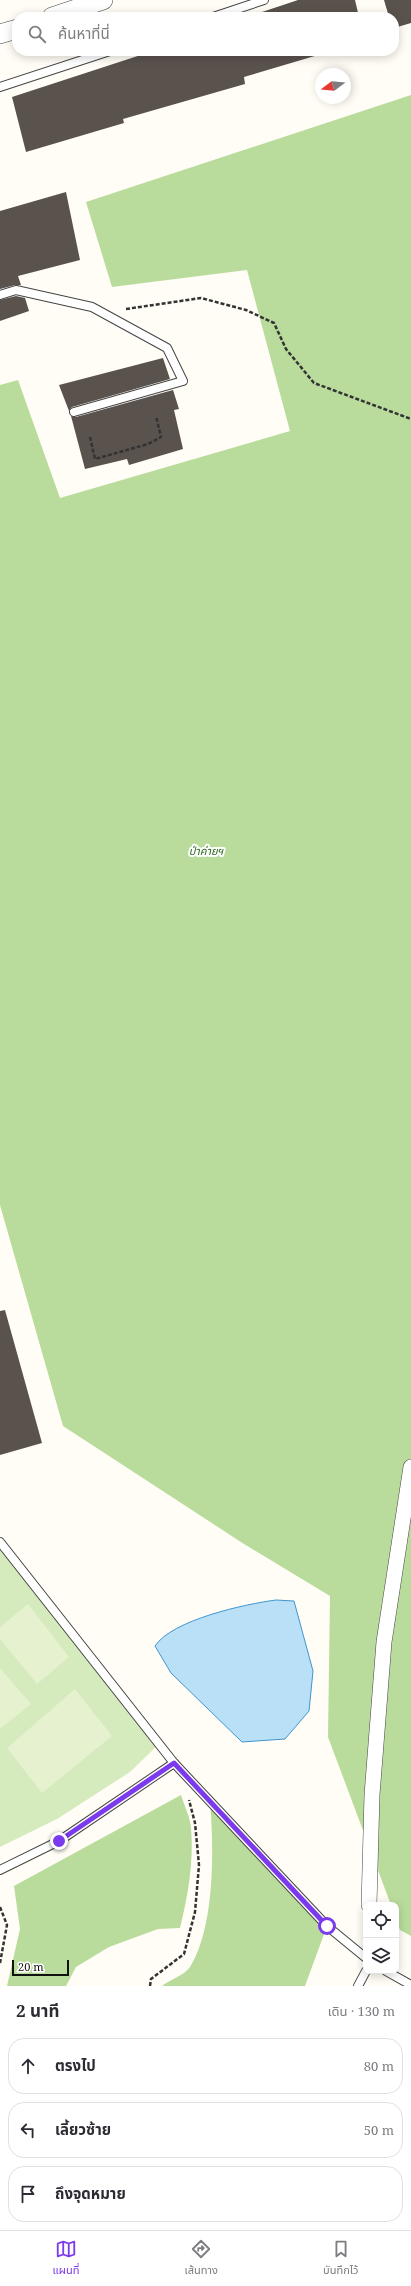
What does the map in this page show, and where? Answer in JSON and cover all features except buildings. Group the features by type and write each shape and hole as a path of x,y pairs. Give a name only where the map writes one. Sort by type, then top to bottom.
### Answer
{"street":[{"path":"67,12 103,0"},
{"path":"0,34 12,30"},
{"path":"369,1902 372,1795 384,1642 411,1467"}],"lane":[{"path":"228,12 264,0"},
{"path":"0,87 95,56"},
{"path":"0,295 16,290 92,307 167,348 183,380 74,412"},
{"path":"0,1542 174,1763 327,1926 363,1956"},
{"path":"0,1870 59,1841 174,1763"},
{"path":"358,1986 364,1974"},
{"path":"391,1974 411,1985"}],"path":[{"path":"121,309 201,298 246,310 274,323 286,349 314,383 411,419"},
{"path":"90,437 95,459 148,444 161,437 156,416"},
{"path":"150,1986 151,1979 184,1954 195,1912 199,1865 195,1823 188,1795"},
{"path":"0,1907 7,1925 0,1963"}],"green space":[{"name":"ป่าค่ายฯ","path":"411,95 411,1936 400,1930 399,1902 390,1902 328,1737 330,1596 244,1544 63,1426 0,1205 0,385 18,380 60,498 290,431 247,270 112,287 86,202"},
{"path":"0,1540 159,1744 130,1772 57,1819 0,1847"},
{"path":"28,1604 69,1657 37,1684 0,1639 0,1627"},
{"path":"0,1668 31,1704 0,1729"},
{"path":"75,1689 112,1736 42,1793 7,1748"},
{"path":"181,1795 190,1824 192,1853 186,1904 180,1928 158,1929 109,1947 76,1967 66,1986 7,1986 20,1929 14,1886"},
{"path":"210,1801 327,1926 305,1986 162,1986 188,1970 198,1950 204,1931 211,1887 212,1841"}],"water":[{"path":"276,1600 294,1601 313,1671 309,1711 285,1739 242,1742 171,1673 155,1646 164,1637 177,1628 193,1621 229,1609"}],"route":[{"path":"59,1841 174,1763 327,1926"}]}
